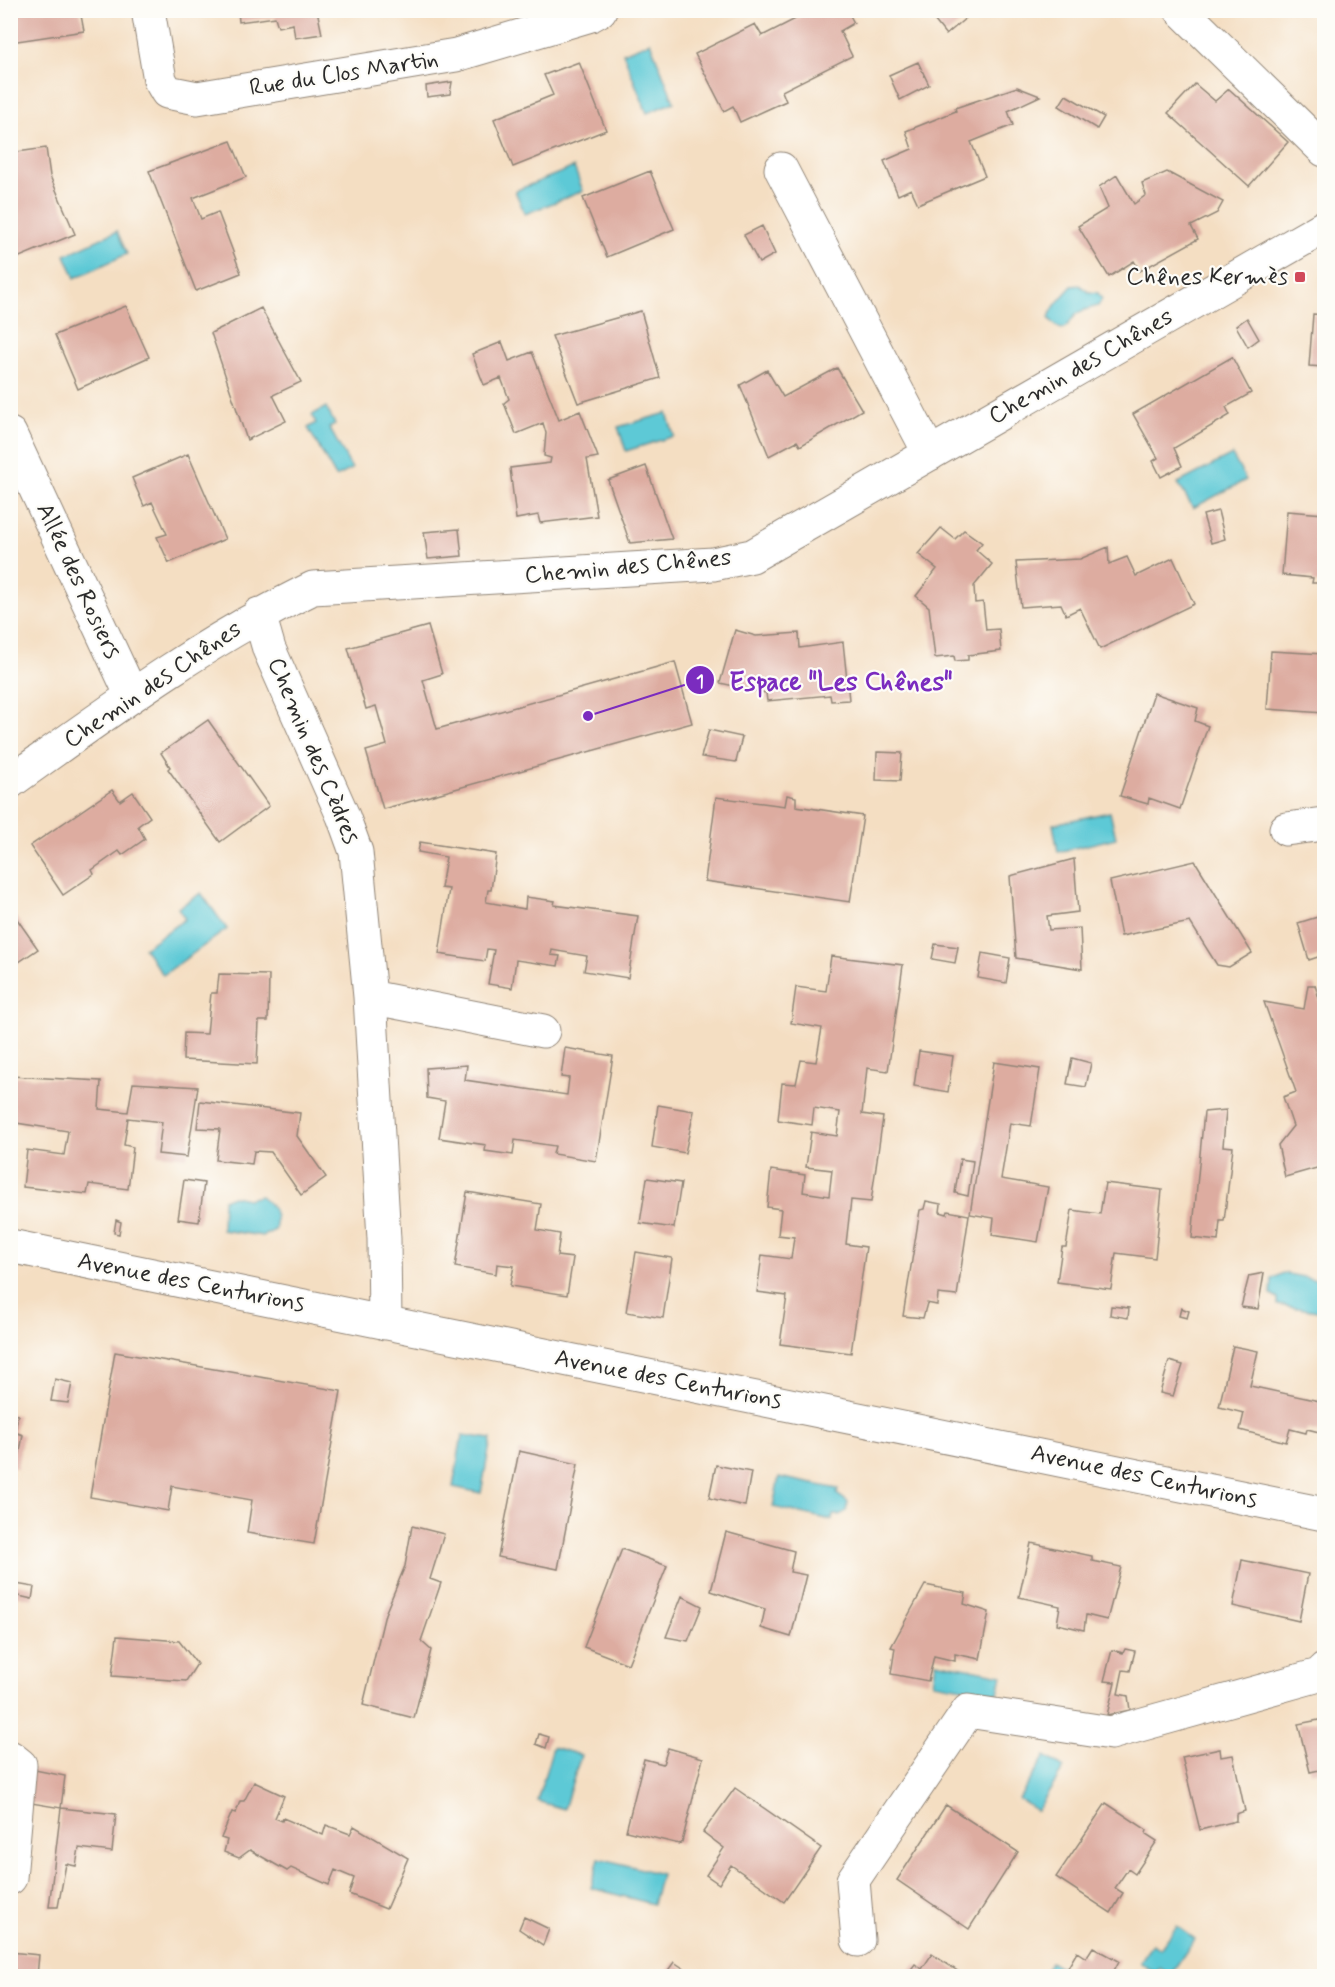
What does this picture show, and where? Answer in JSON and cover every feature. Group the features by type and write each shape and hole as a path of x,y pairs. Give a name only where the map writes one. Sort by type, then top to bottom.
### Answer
{"street":[{"name":"Rue du Clos Martin","path":"148,10 160,80 167,92 197,98 456,55 591,15 600,10"},
{"path":"1181,10 1324,150"},
{"path":"781,169 930,454"},
{"name":"Chemin des Chênes","path":"10,782 131,694 259,614 313,588 713,564 752,556 1324,228"},
{"name":"Allée des Rosiers","path":"10,434 131,694"},
{"name":"Chemin des Cèdres","path":"259,614 269,648 356,852 370,997 384,1239 384,1323"},
{"path":"1286,829 1324,824"},
{"path":"370,997 543,1031"},
{"name":"Avenue des Centurions","path":"10,1246 1324,1514"},
{"path":"858,1940 853,1880 968,1711 1112,1733 1320,1675 1324,1670"},
{"path":"10,1757 20,1765 10,1878"}],"water":[{"path":"650,42 674,102 647,113 623,53"},
{"path":"574,167 583,191 525,214 515,191"},
{"path":"117,231 127,254 75,278 65,255"},
{"path":"1079,285 1089,292 1098,293 1102,299 1098,306 1080,312 1065,328 1059,328 1049,318 1053,309 1072,286"},
{"path":"326,407 335,424 329,427 352,469 336,477 308,428 316,423 312,415"},
{"path":"667,413 674,436 626,451 618,427"},
{"path":"1232,455 1246,480 1193,508 1178,483"},
{"path":"1110,812 1116,838 1058,852 1053,824"},
{"path":"201,893 227,929 163,975 144,948 185,919 178,908"},
{"path":"233,1196 247,1199 260,1196 265,1200 275,1214 275,1230 263,1236 222,1230 223,1200"},
{"path":"1283,1273 1324,1281 1324,1312 1278,1305 1278,1299 1271,1295 1272,1279"},
{"path":"462,1435 491,1439 481,1493 453,1487"},
{"path":"779,1477 838,1489 837,1494 848,1502 846,1511 840,1515 833,1515 832,1520 773,1507"},
{"path":"936,1662 1002,1675 998,1694 933,1683"},
{"path":"553,1747 581,1755 564,1809 537,1801"},
{"path":"1045,1756 1064,1768 1037,1811 1019,1799"},
{"path":"599,1858 661,1874 653,1904 591,1888"},
{"path":"1177,1926 1195,1939 1170,1975 1160,1968 1155,1973 1140,1962 1152,1944 1160,1949"},
{"path":"1050,1962 1079,1976 1042,1976"}],"building":[{"path":"10,10 80,10 84,31 11,42"},
{"path":"238,10 317,10 322,34 295,38 293,24 278,27 275,17 239,22"},
{"path":"813,10 847,10 854,23 840,31 852,56 782,91 786,101 740,122 733,106 724,111 695,54 755,24 762,36"},
{"path":"938,10 975,10 946,35 931,16"},
{"path":"579,62 606,130 513,167 494,119 553,95 544,75"},
{"path":"918,62 929,85 900,100 889,75"},
{"path":"452,82 450,94 427,97 426,86"},
{"path":"1195,84 1215,101 1229,89 1288,142 1249,186 1168,113"},
{"path":"1017,87 1040,96 1008,111 1013,125 971,142 985,176 918,204 911,189 898,195 884,161 912,149 906,131 956,111 955,108"},
{"path":"1066,95 1104,117 1097,129 1059,106"},
{"path":"231,141 246,177 193,198 201,219 218,212 241,273 196,291 149,171"},
{"path":"46,148 50,176 75,234 10,261 10,153"},
{"path":"650,171 674,229 607,257 583,198"},
{"path":"1167,172 1223,202 1217,213 1191,226 1198,239 1140,271 1134,261 1109,277 1078,226 1108,208 1099,187 1117,175 1134,204 1146,195 1142,183"},
{"path":"762,226 775,254 759,263 744,235"},
{"path":"126,306 149,357 78,389 55,335"},
{"path":"261,308 301,382 273,395 286,421 247,440 211,333"},
{"path":"641,311 660,378 578,403 552,336"},
{"path":"1313,314 1324,315 1324,367 1309,366"},
{"path":"1247,318 1259,339 1248,347 1236,326"},
{"path":"502,342 509,361 532,352 559,420 580,411 598,457 587,459 597,516 540,523 538,515 516,519 510,468 550,463 551,458 544,456 546,433 543,423 516,434 504,403 509,399 501,378 484,385 472,354"},
{"path":"1232,357 1251,393 1226,407 1230,415 1174,448 1182,466 1161,477 1153,461 1158,458 1133,414"},
{"path":"837,368 862,410 800,446 797,441 769,456 740,385 767,370 783,397"},
{"path":"188,454 225,539 169,563 157,537 167,534 152,502 144,506 132,478"},
{"path":"646,466 672,539 630,543 608,480"},
{"path":"1218,511 1225,539 1211,543 1203,515"},
{"path":"1287,511 1324,514 1324,583 1312,583 1313,578 1282,575"},
{"path":"941,528 955,539 964,530 982,543 976,550 992,564 974,586 975,603 983,602 986,630 999,629 1001,651 968,655 968,660 955,661 954,656 935,658 929,607 916,596 937,569 918,554"},
{"path":"459,529 462,556 428,559 424,532"},
{"path":"1108,547 1109,564 1127,557 1136,576 1173,558 1194,604 1100,649 1080,608 1066,615 1061,604 1021,607 1016,562 1080,559"},
{"path":"428,626 442,674 423,680 437,729 675,662 692,723 383,809 366,751 387,745 376,706 366,709 348,648"},
{"path":"735,630 756,636 799,633 800,648 843,642 849,700 831,701 830,695 767,701 766,693 720,683"},
{"path":"1271,651 1324,654 1324,713 1267,709"},
{"path":"1154,693 1198,708 1195,721 1208,726 1180,809 1149,798 1148,804 1120,796"},
{"path":"208,720 269,806 220,842 168,769 170,767 161,753"},
{"path":"709,730 742,737 736,762 701,757"},
{"path":"877,752 902,753 900,781 876,780"},
{"path":"112,790 120,801 133,792 150,817 138,826 145,839 122,855 119,851 92,870 94,874 63,895 30,846"},
{"path":"787,795 796,797 796,806 863,816 850,902 705,881 716,797 785,806"},
{"path":"420,842 496,854 491,890 488,890 486,902 525,909 526,897 555,901 554,905 638,916 628,978 584,971 587,956 552,950 551,955 560,956 558,966 516,960 512,988 488,984 494,950 487,949 485,961 439,954 449,889 441,888 446,857 418,852"},
{"path":"1074,859 1078,912 1047,916 1049,930 1080,928 1082,969 1016,958 1010,876"},
{"path":"1195,861 1252,953 1229,967 1217,965 1190,922 1121,936 1110,881"},
{"path":"10,909 38,949 10,968"},
{"path":"1324,915 1324,955 1309,960 1298,923"},
{"path":"935,944 958,947 955,963 932,959"},
{"path":"982,953 1010,958 1006,983 978,978"},
{"path":"831,956 903,965 888,1071 867,1068 862,1114 883,1117 871,1202 851,1200 846,1244 866,1247 851,1353 780,1344 787,1296 757,1292 762,1255 791,1259 794,1237 778,1235 781,1209 767,1207 771,1170 805,1175 803,1192 829,1196 832,1170 806,1167 811,1132 837,1136 840,1112 814,1108 812,1125 778,1120 782,1083 796,1084 801,1060 816,1062 822,1028 791,1023 796,987 826,991"},
{"path":"219,974 269,975 268,1021 259,1021 257,1064 183,1060 184,1033 207,1034 211,993 217,993"},
{"path":"1308,985 1315,985 1324,1015 1324,1166 1285,1177 1278,1145 1293,1126 1283,1097 1296,1092 1264,1002 1304,1009"},
{"path":"565,1048 613,1056 596,1161 553,1154 555,1146 515,1140 513,1155 485,1151 486,1145 439,1138 445,1101 427,1098 426,1068 467,1065 465,1080 567,1095 569,1078 561,1077"},
{"path":"919,1051 953,1056 948,1092 914,1086"},
{"path":"1072,1058 1091,1063 1086,1087 1067,1084"},
{"path":"994,1062 1040,1069 1031,1126 1010,1123 1001,1179 1048,1187 1038,1242 992,1235 994,1218 970,1214"},
{"path":"10,1076 101,1081 99,1109 128,1112 133,1083 198,1087 187,1157 158,1154 162,1122 128,1118 124,1145 133,1147 128,1189 89,1184 87,1194 23,1187 27,1150 64,1155 68,1131 10,1122"},
{"path":"200,1101 300,1113 297,1136 326,1177 301,1195 271,1152 254,1151 252,1164 216,1160 220,1129 197,1128"},
{"path":"658,1105 694,1111 685,1153 652,1147"},
{"path":"1226,1110 1223,1146 1233,1147 1224,1221 1220,1221 1218,1241 1192,1238 1204,1112"},
{"path":"960,1159 973,1161 968,1196 955,1193"},
{"path":"647,1178 681,1183 674,1228 640,1223"},
{"path":"184,1180 204,1183 199,1222 178,1219"},
{"path":"1105,1183 1162,1190 1155,1258 1116,1253 1111,1289 1057,1282 1062,1247 1066,1247 1072,1210 1100,1214"},
{"path":"467,1192 541,1204 537,1230 560,1234 557,1256 573,1258 567,1295 510,1286 514,1266 497,1264 496,1274 455,1267"},
{"path":"926,1201 941,1204 940,1212 947,1214 948,1211 969,1215 957,1296 938,1294 937,1305 927,1303 923,1318 903,1316 920,1210 924,1209"},
{"path":"116,1220 121,1222 119,1234 114,1233"},
{"path":"636,1252 672,1258 663,1318 626,1312"},
{"path":"1264,1273 1258,1309 1241,1307 1249,1276"},
{"path":"1111,1306 1129,1308 1128,1318 1110,1315"},
{"path":"1181,1308 1189,1311 1187,1318 1179,1316"},
{"path":"1233,1346 1258,1351 1250,1386 1324,1402 1323,1433 1307,1429 1306,1433 1290,1429 1286,1442 1240,1430 1244,1413 1219,1407"},
{"path":"115,1352 341,1391 314,1544 247,1533 252,1500 172,1486 168,1511 90,1497"},
{"path":"1169,1361 1183,1365 1173,1396 1160,1393"},
{"path":"55,1379 72,1383 68,1403 51,1401"},
{"path":"10,1414 18,1415 15,1432 23,1435 17,1468 10,1467"},
{"path":"519,1451 578,1464 558,1569 498,1557"},
{"path":"716,1465 751,1472 745,1506 709,1498"},
{"path":"412,1526 444,1534 430,1579 441,1583 421,1641 431,1650 414,1718 363,1705 385,1614 405,1566"},
{"path":"726,1532 794,1551 790,1572 806,1575 791,1637 761,1628 765,1609 711,1591"},
{"path":"1031,1543 1092,1556 1092,1561 1121,1567 1107,1620 1086,1615 1084,1630 1057,1624 1060,1606 1019,1597"},
{"path":"622,1549 667,1566 628,1664 584,1647"},
{"path":"1242,1560 1308,1574 1299,1621 1233,1606"},
{"path":"10,1583 34,1587 32,1599 10,1594"},
{"path":"925,1585 966,1593 964,1604 989,1612 980,1659 955,1654 955,1661 934,1656 928,1681 891,1674 895,1648 891,1647"},
{"path":"682,1596 702,1606 688,1641 666,1637"},
{"path":"117,1636 179,1641 197,1664 186,1681 112,1676"},
{"path":"1125,1649 1135,1651 1130,1671 1123,1670 1118,1694 1128,1696 1130,1710 1107,1715 1115,1682 1104,1681 1112,1650 1123,1653"},
{"path":"1324,1719 1324,1769 1310,1772 1298,1724"},
{"path":"539,1734 549,1737 546,1748 536,1744"},
{"path":"668,1748 703,1758 682,1842 679,1844 626,1831 644,1759 663,1764"},
{"path":"1220,1749 1221,1757 1233,1755 1245,1811 1236,1814 1236,1821 1200,1830 1182,1757"},
{"path":"30,1769 65,1776 61,1808 25,1802"},
{"path":"254,1782 284,1796 275,1818 282,1821 283,1818 323,1835 326,1825 350,1834 354,1826 408,1858 386,1909 349,1894 354,1878 335,1870 329,1885 291,1868 287,1871 250,1850 239,1858 224,1852 227,1840 221,1838 232,1812 236,1813 240,1801 244,1801"},
{"path":"735,1788 821,1848 784,1902 731,1865 719,1884 706,1875 724,1848 703,1832"},
{"path":"1106,1803 1147,1830 1146,1834 1157,1841 1135,1874 1128,1869 1115,1888 1123,1893 1111,1913 1056,1877"},
{"path":"946,1805 1018,1852 969,1929 897,1880"},
{"path":"61,1808 116,1814 112,1852 79,1848 76,1866 66,1864 58,1907 49,1907"},
{"path":"524,1917 549,1929 543,1945 519,1929"},
{"path":"1093,1947 1119,1961 1111,1976 1063,1976 1077,1952 1086,1958"},
{"path":"10,1952 39,1955 37,1976 10,1976"},
{"path":"932,1954 965,1976 906,1976 915,1964 922,1969"},
{"path":"674,1962 695,1976 664,1976"}],"place":[{"name":"Chênes Kermès","path":"1300,277"},
{"name":"Espace \"Les Chênes\"","path":"588,716"}]}
